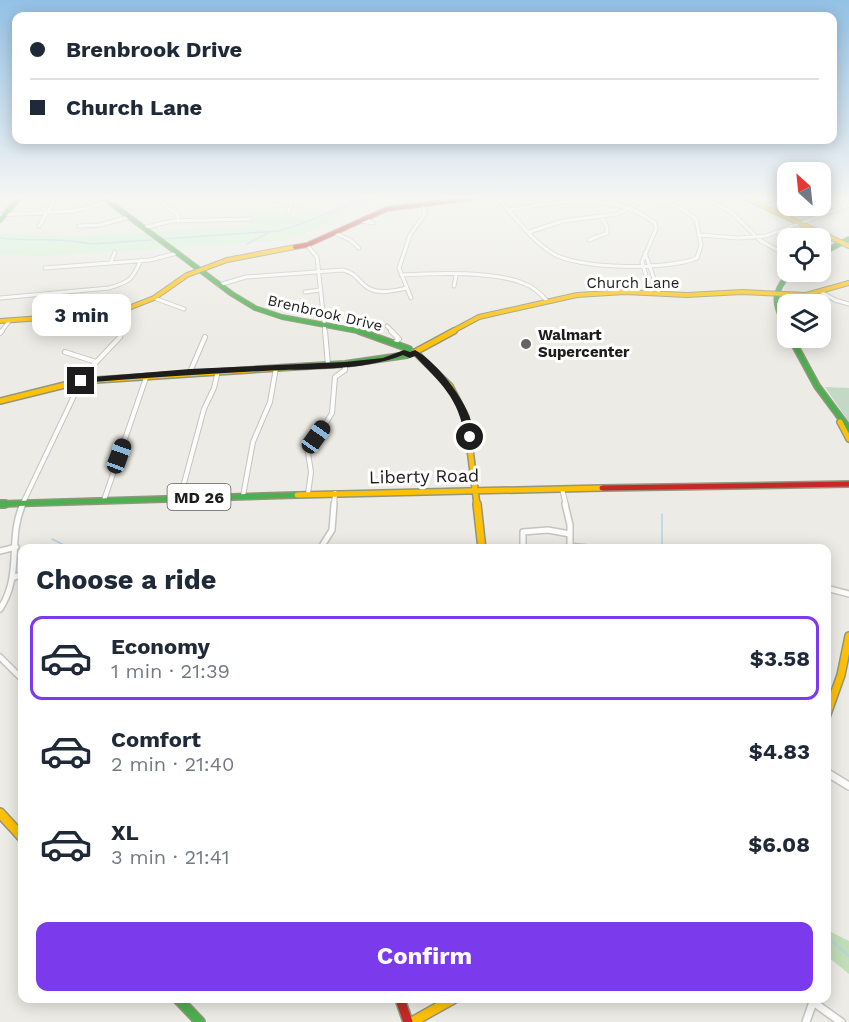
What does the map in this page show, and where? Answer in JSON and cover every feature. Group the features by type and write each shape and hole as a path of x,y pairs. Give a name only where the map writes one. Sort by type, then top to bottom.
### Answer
{"main road":[{"name":"Brenbrook Drive","path":"167,246 239,300 265,312 294,320 357,330 396,344 422,359 450,386 462,406 468,427 481,544"},
{"path":"0,321 119,311 154,298 183,277 199,270 239,256 302,246"},
{"path":"754,292 777,286 781,282"},
{"name":"Church Lane","path":"0,402 81,381 190,372 345,364 393,358 424,346 479,317 546,301 594,293 696,295 754,292 806,295 849,283"},
{"path":"777,286 775,293 777,308"},
{"path":"796,348 836,413 849,429"},
{"path":"836,413 849,439"},
{"name":"Liberty Road","path":"0,504 335,493 849,484"},
{"path":"831,703 841,675 849,636"},
{"path":"0,813 18,833"},
{"path":"182,1003 200,1022"},
{"path":"402,1003 410,1022 446,1003"}],"street":[{"path":"307,246 317,257 328,365"},
{"path":"406,246 400,264 401,275 411,298"},
{"path":"545,246 554,254 568,261 594,265 649,265 683,264 696,260 701,253 701,246"},
{"path":"649,246 642,265 655,293"},
{"path":"111,262 115,252"},
{"path":"45,268 141,260 177,253"},
{"path":"645,254 655,293"},
{"path":"0,298 115,287 133,278 141,260"},
{"path":"219,285 246,278 319,272 351,272 360,277 366,287 374,290 407,288"},
{"path":"401,275 421,273 521,282 535,289 546,301"},
{"path":"454,286 456,276"},
{"path":"305,292 321,290"},
{"path":"821,292 835,300 849,304"},
{"path":"154,298 184,309"},
{"path":"0,609 8,597 14,577 17,521 23,503 81,381 120,337 123,328 119,311"},
{"path":"59,327 63,317"},
{"path":"0,333 10,320"},
{"path":"387,326 399,339 396,344"},
{"path":"190,372 205,337"},
{"path":"65,352 96,362"},
{"path":"308,494 311,472 309,448 332,413 335,377 345,370 345,364"},
{"path":"243,496 253,442 270,402 276,368"},
{"path":"180,498 204,409 214,388 218,371"},
{"path":"104,500 147,375"},
{"path":"562,489 570,534 569,544"},
{"path":"323,544 332,530 335,493"},
{"path":"523,544 523,532 548,530 570,534"},
{"path":"0,551 16,547"},
{"path":"14,577 18,576"},
{"path":"831,589 849,594"},
{"path":"0,657 18,675"},
{"path":"831,775 849,786"},
{"path":"806,1022 810,1003"},
{"path":"815,1003 841,1022"}],"green space":[{"path":"0,246 205,246 30,257 30,255 0,255"},
{"path":"825,387 849,388 849,422"},
{"path":"831,932 849,941 849,974 831,959"}],"waterway":[{"path":"662,514 662,544"},
{"path":"52,539 62,544"},
{"path":"831,940 849,956"}],"traffic: fast":[{"path":"168,246 232,294 255,308 282,317 357,330 409,349"},
{"path":"831,248 836,246"},
{"path":"777,307 776,293 782,282"},
{"path":"796,348 817,386 849,429"},
{"path":"293,367 345,364 407,355"},
{"path":"0,504 297,495"},
{"path":"182,1003 200,1022"}],"traffic: slow":[{"path":"0,321 97,314 126,309 154,298 187,275 227,260 295,247"},
{"path":"415,352 479,317 577,295 625,292 687,295 742,292 806,295 849,283"},
{"path":"415,352 450,386 466,417 481,544"},
{"path":"0,401 81,381 293,367"},
{"path":"840,422 849,439"},
{"path":"297,495 602,488"},
{"path":"831,703 841,675 849,636"},
{"path":"0,813 18,833"},
{"path":"412,1022 446,1003"}],"traffic: jam":[{"path":"295,247 303,246"},
{"path":"602,488 849,484"},
{"path":"401,1003 408,1022"}],"place":[{"name":"Walmart Supercenter","path":"526,344"}],"route":[{"path":"81,381 190,372 345,364 385,360 404,352 410,356 415,352 450,386 466,417 470,437"}]}
